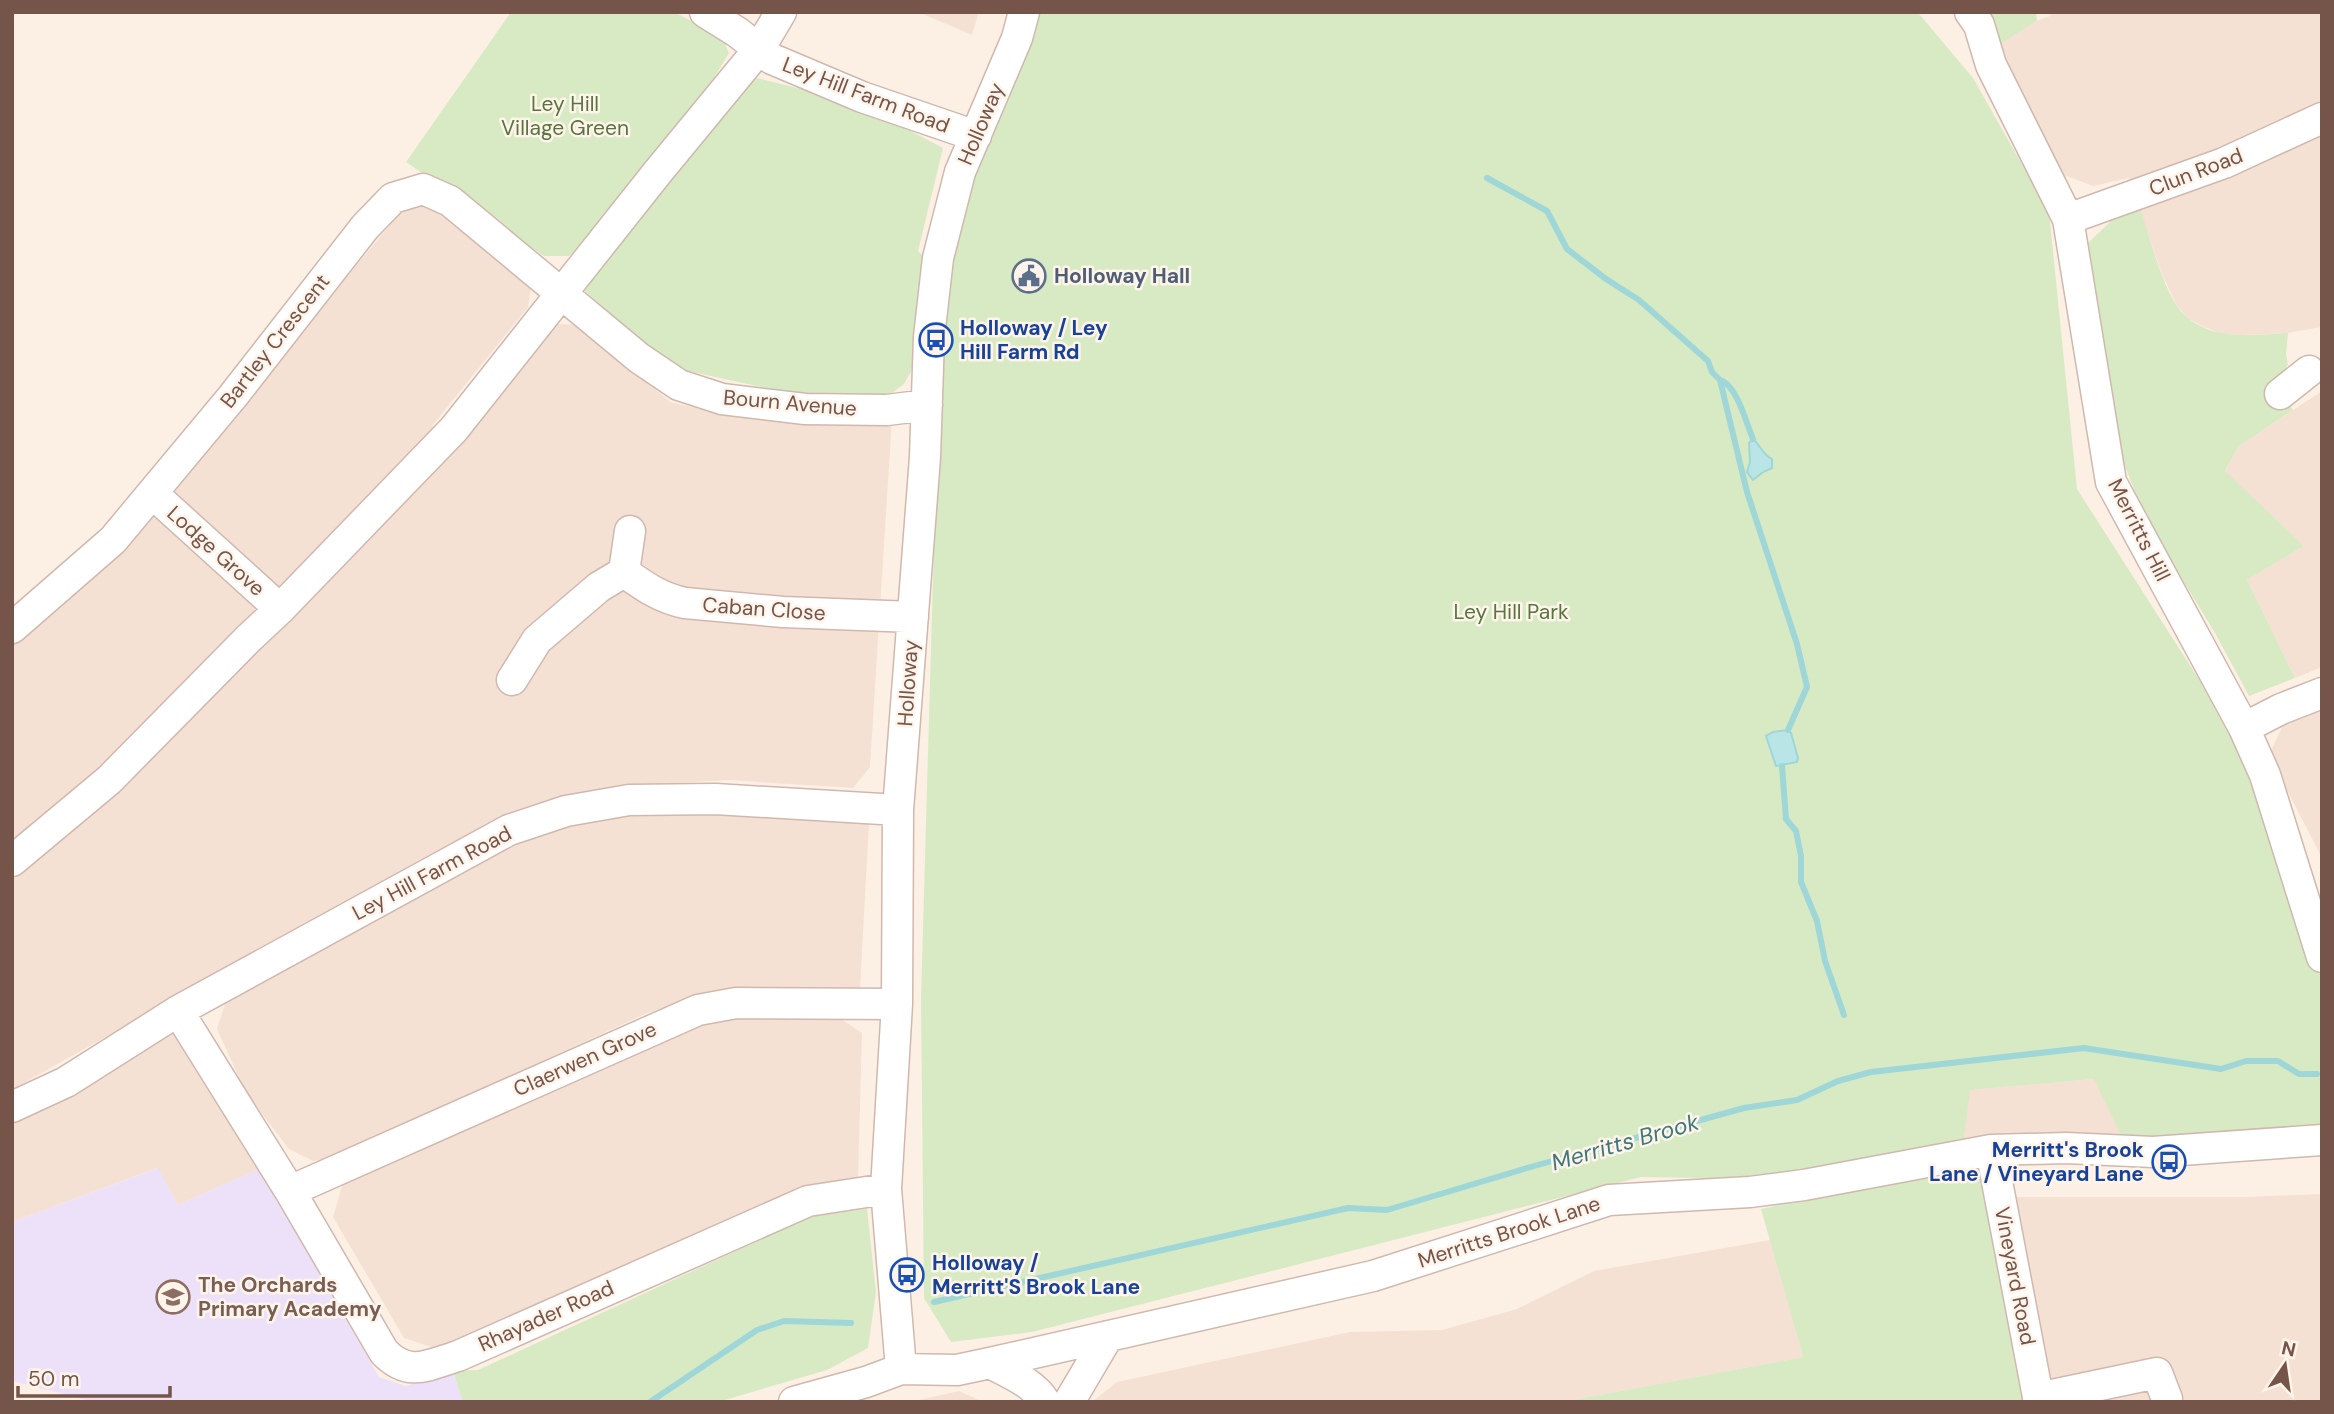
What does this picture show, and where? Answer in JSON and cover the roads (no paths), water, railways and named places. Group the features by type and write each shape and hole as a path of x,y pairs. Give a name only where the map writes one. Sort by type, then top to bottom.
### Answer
{"street":[{"name":"Ley Hill Farm Road","path":"705,12 772,59 862,97 976,136"},
{"path":"12,861 109,780 454,429 759,49 781,12"},
{"name":"Holloway","path":"901,1369 886,1189 897,1004 898,810 927,405 929,337 937,258 960,172 1017,38 1024,12"},
{"name":"Merritts Hill","path":"1970,12 1979,25 1991,65 2068,219 2111,482 2244,728 2310,875 2322,957"},
{"name":"Clun Road","path":"2068,219 2224,163 2322,118"},
{"name":"Bartley Crescent","path":"12,628 113,540 233,396 365,227 393,198 423,189 450,201 561,293"},
{"name":"Bourn Avenue","path":"561,293 639,358 679,385 722,399 805,409 887,410 927,405"},
{"path":"2280,394 2311,365"},
{"name":"Lodge Grove","path":"152,493 280,609"},
{"path":"512,680 537,640 599,587 624,572 630,531"},
{"name":"Caban Close","path":"624,572 652,592 685,603 783,612 913,617"},
{"path":"2244,728 2281,709 2322,693"},
{"name":"Ley Hill Farm Road","path":"12,1107 66,1082 178,1011 509,830 566,811 629,800 691,799 898,810"},
{"name":"Claerwen Grove","path":"290,1191 698,1010 736,1003 897,1004"},
{"name":"Rhayader Road","path":"178,1011 290,1191 384,1352 393,1362 407,1368 423,1367 458,1356 807,1201 886,1189"},
{"name":"Merritts Brook Lane","path":"794,1402 866,1382 901,1369 957,1370 1373,1276 1609,1200 1750,1192 1804,1185 1992,1150 2066,1148 2153,1152 2322,1140"},
{"name":"Vineyard Road","path":"1992,1150 2039,1400"},
{"path":"1069,1402 1108,1336"},
{"path":"990,1363 1019,1378 1043,1397 1045,1402"},
{"path":"2039,1400 2157,1373 2166,1399"}],"water":[{"path":"1753,439 1772,459 1772,468 1753,480 1747,472 1750,462 1749,443"},
{"path":"1788,730 1797,762 1776,766 1766,736"}],"waterway":[{"path":"1487,178 1547,211 1567,249 1639,300 1708,361 1712,372 1720,380 1747,492 1797,644 1807,687 1788,730"},
{"path":"1720,380 1726,383 1736,397 1753,439"},
{"path":"1782,766 1786,819 1796,831 1801,856 1801,882 1817,921 1825,961 1844,1015"},
{"name":"Merritts Brook","path":"934,1302 1348,1208 1387,1210 1744,1108 1797,1100 1838,1081 1871,1072 2084,1048 2221,1069 2246,1061 2278,1061 2299,1074 2317,1074"},
{"name":"Merritts Brook","path":"650,1402 757,1330 784,1321 851,1323"}],"place":[{"name":"Holloway Hall","path":"1029,276"},
{"name":"Holloway / Ley Hill Farm Rd","path":"936,340"},
{"name":"Merritt's Brook Lane / Vineyard Lane","path":"2169,1162"},
{"name":"Holloway / Merritt'S Brook Lane","path":"907,1275"},
{"name":"The Orchards Primary Academy","path":"173,1297"}],"park label":[{"name":"Ley Hill Village Green","path":"565,116"},
{"name":"Ley Hill Park","path":"1511,612"}]}
